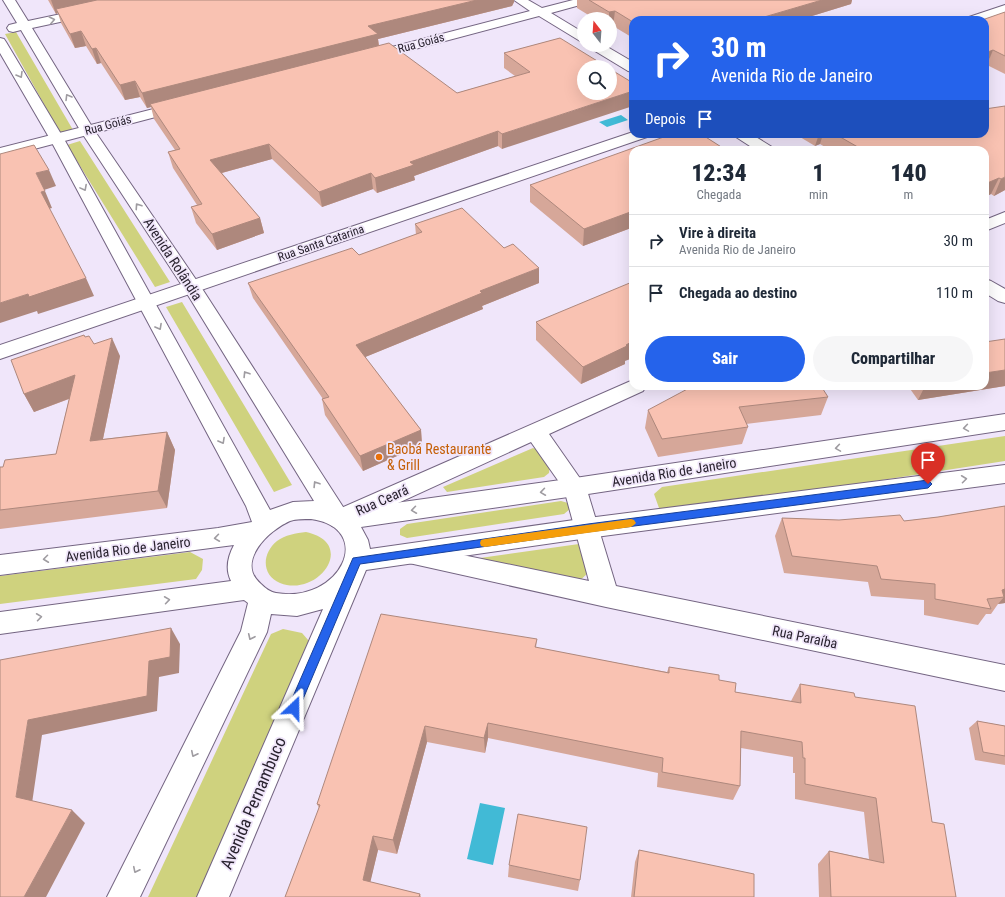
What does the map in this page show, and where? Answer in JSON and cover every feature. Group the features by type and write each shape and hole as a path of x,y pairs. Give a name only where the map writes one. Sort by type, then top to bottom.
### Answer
{"street":[{"path":"0,31 18,12 144,0"},
{"path":"520,0 577,34"},
{"name":"Rua Goiás","path":"356,60 587,0"},
{"path":"985,16 1005,9"},
{"name":"Avenida Rolândia","path":"18,12 88,130 192,287 339,519"},
{"path":"0,42 57,138 258,506 260,528"},
{"path":"607,52 629,66"},
{"name":"Rua Goiás","path":"0,153 195,102"},
{"name":"Rua Santa Catarina","path":"0,352 630,138"},
{"path":"748,138 760,146"},
{"path":"989,224 1005,217"},
{"path":"989,287 1005,297"},
{"name":"Rua Ceará","path":"339,519 629,389"},
{"name":"Avenida Rio de Janeiro","path":"339,519 575,487 1005,422"},
{"path":"535,432 575,487 588,528 606,596"},
{"path":"353,569 410,554 588,528 1005,474"},
{"path":"311,510 328,513 339,519 353,532 358,545 353,569 336,590 320,600 300,606 279,605 254,594 240,575 240,558 247,542 260,528 293,511 311,510"},
{"name":"Avenida Rio de Janeiro","path":"0,565 218,538 260,528"},
{"name":"Rua Paraíba","path":"410,554 1005,678"},
{"name":"Avenida Pernambuco","path":"213,897 353,569"},
{"path":"0,623 254,594"},
{"path":"123,897 254,632 254,594"}],"green space":[{"path":"16,32 73,130 60,133 5,34"},
{"path":"80,141 170,282 155,287 67,145"},
{"path":"182,302 292,485 274,492 166,307"},
{"path":"1005,436 1005,461 668,513 659,508 654,494 662,487"},
{"path":"533,448 541,451 550,465 549,473 544,477 447,492 443,487"},
{"path":"561,501 568,503 570,509 564,514 407,538 400,535 400,529 407,524"},
{"path":"306,532 321,538 329,547 331,557 327,567 319,576 307,583 294,586 280,583 269,575 266,564 268,552 277,541 284,537"},
{"path":"579,544 590,552 591,561 589,571 580,580 473,559"},
{"path":"190,552 203,559 202,570 196,579 0,604 0,576"},
{"path":"283,629 302,633 309,641 198,897 148,897 271,634"}],"water":[{"path":"621,115 628,120 607,127 599,122"},
{"path":"480,803 505,808 493,865 467,859"}],"building":[{"path":"97,0 477,0 368,26 378,34 142,93 135,81 120,85 96,48 92,49 81,31 70,34 56,9"},
{"path":"589,0 822,0 768,16 629,16 629,20 615,11 609,12"},
{"path":"1005,12 1005,56 993,50 989,52 989,18"},
{"path":"560,38 577,48 577,52 583,52 596,60 577,60 577,100 606,100 502,134 498,131 410,162 414,165 375,178 371,173 319,192 269,144 210,160 260,218 212,234 191,207 202,204 168,152 180,149 150,104 389,43 457,93 530,72 504,53"},
{"path":"617,73 629,81 629,92 617,96"},
{"path":"1005,106 1005,177 989,182 989,146 856,146 842,138 989,138 989,108"},
{"path":"661,138 707,138 720,146 639,146"},
{"path":"34,145 49,170 36,173 45,191 41,192 86,278 29,297 28,294 0,303 0,154"},
{"path":"629,149 629,212 584,229 530,185"},
{"path":"462,208 504,248 513,244 539,268 480,291 482,293 356,345 421,430 360,456 322,399 329,397 248,283 352,248 359,255 422,232 415,224"},
{"path":"629,283 629,343 626,345 627,346 583,367 536,322"},
{"path":"84,335 85,337 89,336 94,344 112,338 90,441 167,432 158,491 0,510 0,467 3,467 5,460 56,454 75,375 24,394 11,360"},
{"path":"1005,339 1005,370 989,372 989,341"},
{"path":"686,390 824,390 828,397 739,407 748,427 662,439 648,410"},
{"path":"1005,506 1005,589 1002,590 1004,597 987,599 991,609 935,599 935,584 881,579 877,566 792,556 782,518 839,520 900,515 904,521"},
{"path":"381,614 537,639 535,647 669,673 669,667 719,675 719,680 736,683 735,692 801,703 800,684 854,693 855,697 915,706 932,822 944,824 956,897 831,897 829,851 884,863 876,798 805,784 805,758 803,758 802,742 741,731 740,786 662,772 663,758 488,723 484,738 425,726 393,840 373,836 363,880 420,894 419,897 285,897 320,805 317,804"},
{"path":"171,628 170,657 149,661 147,696 28,720 16,797 72,810 24,897 0,897 0,660"},
{"path":"977,721 1005,726 1005,756 983,752"},
{"path":"518,814 587,827 580,880 509,865"},
{"path":"639,850 754,874 754,897 634,897"}],"slow traffic":[{"path":"485,543 631,523"}],"place":[{"name":"Baobá Restaurante & Grill","path":"379,457"}],"route":[{"path":"294,708 356,561 588,528 928,484"}]}
